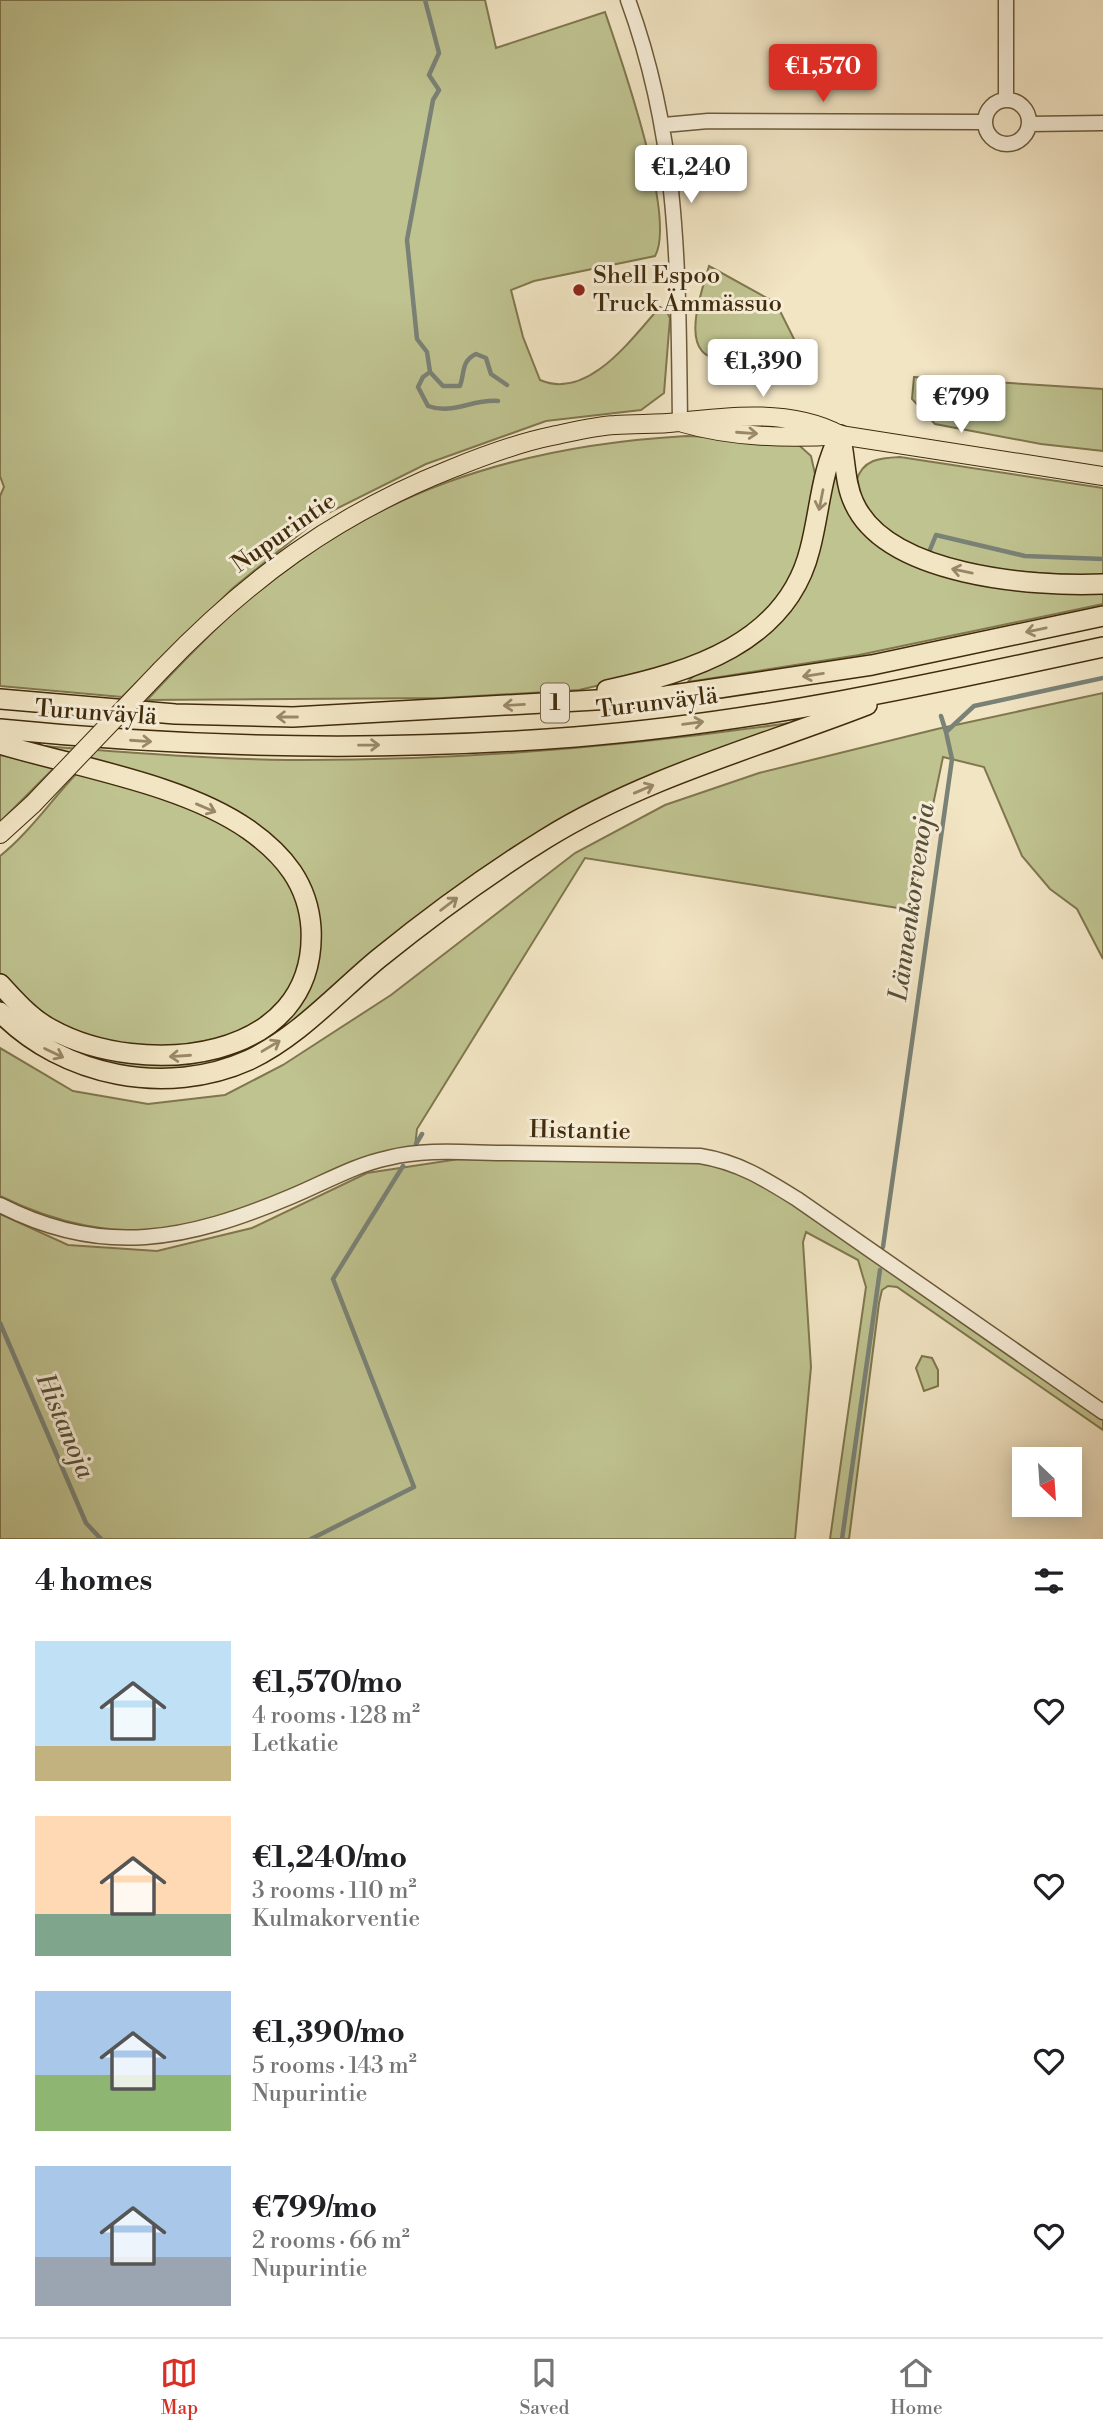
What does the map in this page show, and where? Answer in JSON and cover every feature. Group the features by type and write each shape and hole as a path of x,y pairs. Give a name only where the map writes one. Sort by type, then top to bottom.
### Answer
{"highway":[{"path":"840,435 847,485 854,504 866,523 895,547 948,567 986,576 1103,583"},
{"path":"577,702 605,691 692,668 756,634 776,614 794,589 810,552 828,461 840,435"},
{"name":"Turunväylä","path":"0,699 175,714 293,717 577,702 739,687 872,665 1103,615"},
{"name":"Turunväylä","path":"0,729 187,744 293,747 441,744 576,737 730,719 910,689 1103,647"},
{"path":"0,1012 44,1048 77,1064 143,1078 183,1078 215,1072 250,1059 290,1035 379,959 454,900 547,838 633,794 736,751 808,728 910,689"},
{"path":"0,744 169,792 246,828 273,848 302,885 308,902 312,945 295,997 277,1018 224,1047 192,1055 153,1058 78,1041 49,1029 0,984"}],"main road":[{"name":"Nupurintie","path":"0,834 33,804 219,613 273,567 353,513 411,484 487,454 549,436 612,425 680,422 708,417 780,419 818,425 840,435 1103,475"}],"street":[{"path":"628,0 655,84 664,125 676,234 680,422"},
{"path":"1006,0 1006,100"},
{"path":"1006,100 1026,110 1029,124 1018,142 1004,144 991,138 985,122 992,105 1006,100"},
{"path":"664,125 708,121 985,122"},
{"path":"1029,124 1103,123"},
{"name":"Histantie","path":"0,1205 41,1223 78,1233 114,1238 177,1236 220,1224 388,1157 439,1152 700,1156 719,1159 757,1174 797,1199 1103,1412"}],"green space":[{"path":"0,0 485,0 496,48 605,12 644,136 653,174 659,208 660,236 655,256 534,281 511,290 523,337 540,380 558,384 575,382 592,374 608,363 660,307 666,310 670,318 664,393 641,410 546,421 426,464 322,516 233,588 122,697 0,686 0,496 4,487 0,476"},
{"path":"709,266 776,303 800,351 764,365 738,364 704,353 697,343 696,322"},
{"path":"914,377 1103,389 1103,451 1041,444 935,424 912,399"},
{"path":"686,436 786,440 800,446 811,456 815,474 798,567 775,606 721,647 656,672 579,690 443,698 147,700 224,621 286,569 338,535 391,506 446,483 502,465 561,451"},
{"path":"900,457 1103,488 1103,576 1036,573 960,562 924,551 893,535 870,512 856,482 867,464 879,459"},
{"path":"833,463 890,550 1103,589 1103,604 859,655 688,682 698,673 744,652 768,634 787,614 801,592 819,545"},
{"path":"1103,693 1103,959 1077,909 1050,889 1022,856 984,767 943,757 911,910 585,858 417,1129 415,1147 387,1153 334,1171 227,1215 177,1228 130,1230 86,1226 43,1214 0,1196 0,1048 73,1091 148,1104 225,1095 283,1065 391,995 575,853 665,805 759,773 937,729"},
{"path":"796,722 566,821 297,1023 238,1058 178,1072 133,1072 57,1049 0,1004 0,993 139,1063 173,1064 212,1057 266,1036 319,938 275,843 43,746 288,760 415,758 606,745"},
{"path":"0,755 55,767 0,822"},
{"path":"78,772 163,797 231,825 271,856 292,880 306,921 299,974 269,1018 193,1051 106,1045 39,1013 0,973 0,856 31,826"},
{"path":"459,1159 708,1162 755,1179 1103,1417 1103,1430 897,1287 888,1286 882,1290 879,1303 849,1539 830,1539 866,1287 858,1260 806,1232 803,1242 811,1367 795,1539 0,1539 0,1214 68,1245 157,1251 252,1228 367,1173"},
{"path":"922,1356 932,1358 938,1370 938,1386 924,1391 916,1368"}],"waterway":[{"path":"425,0 439,53 429,75 439,90 433,100 407,240 417,339 427,352 430,372 423,377 418,387 428,406 437,408 498,401"},
{"path":"430,372 443,386 460,386 466,364 476,354 486,358 491,374 507,385"},
{"path":"929,552 936,535 1025,556 1103,559"},
{"name":"Lännenkorvenoja","path":"883,1247 952,759 946,732 974,706 1103,678"},
{"path":"941,716 946,732"},
{"path":"416,1144 422,1134"},
{"path":"311,1539 414,1487 333,1279 403,1166"},
{"name":"Lännenkorvenoja","path":"842,1539 880,1270"},
{"name":"Histanoja","path":"0,1323 86,1523 101,1539"}],"place":[{"name":"Shell Espoo Truck Ämmässuo","path":"579,290"}]}
